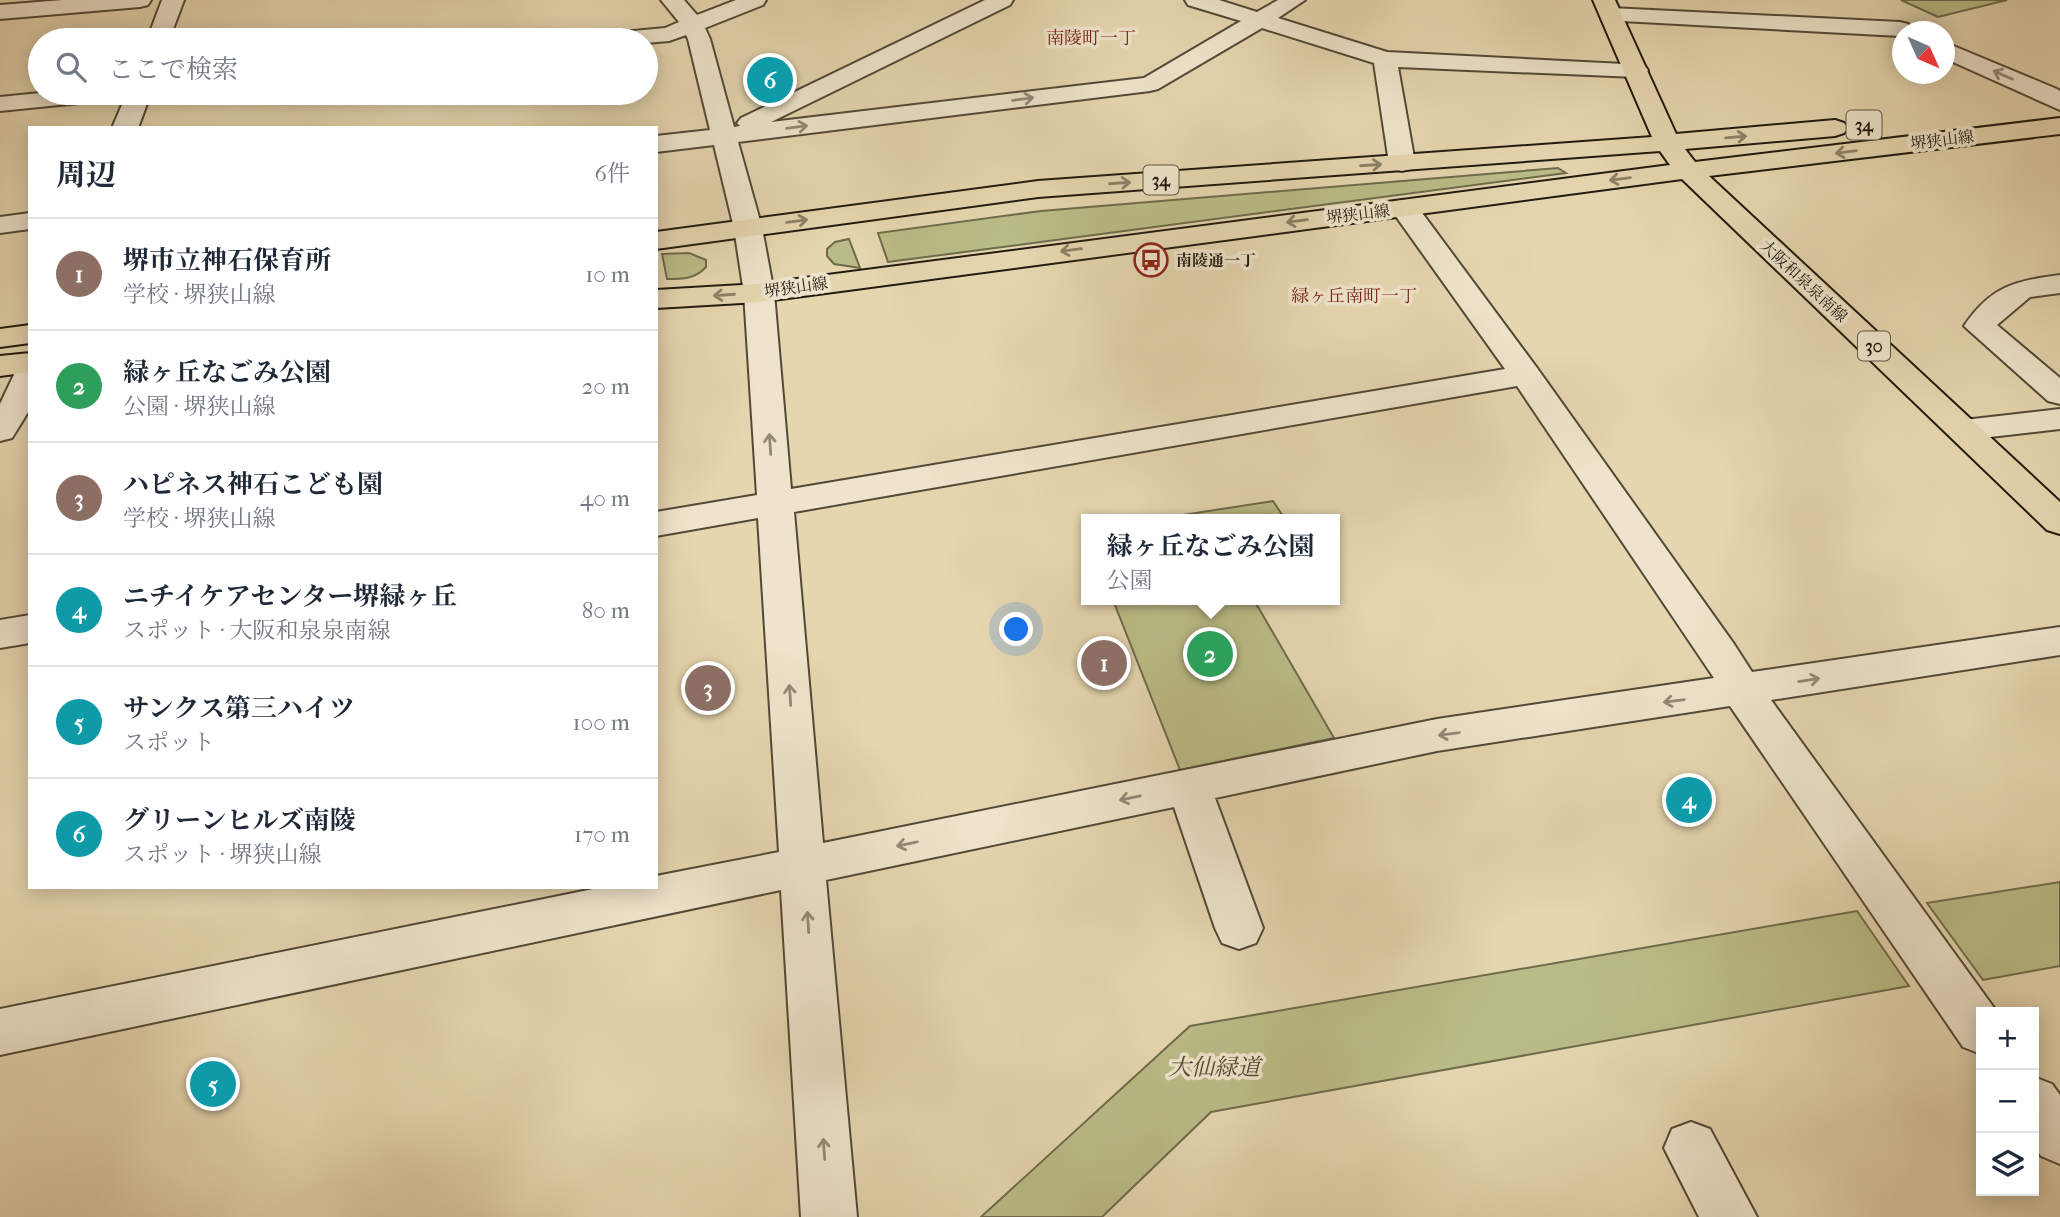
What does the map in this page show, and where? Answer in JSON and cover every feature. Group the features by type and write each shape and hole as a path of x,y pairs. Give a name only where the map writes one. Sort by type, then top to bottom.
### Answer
{"main road":[{"name":"大阪和泉泉南線","path":"1607,7 1668,144 1688,171 2060,522"},
{"name":"堺狭山線","path":"1897,121 2060,104"},
{"name":"34","path":"658,241 1038,189 1668,144 1856,125"},
{"name":"堺狭山線","path":"658,299 758,293 1688,171 2060,126"},
{"path":"0,338 28,334"},
{"path":"0,366 28,362"}],"street":[{"path":"0,12 140,0"},
{"path":"162,28 173,0"},
{"path":"672,0 699,39 748,228 758,293 829,1217"},
{"path":"658,35 692,27 755,0"},
{"path":"723,136 1002,0"},
{"path":"1196,0 1385,59 1636,70"},
{"path":"658,144 1150,84 1294,0"},
{"path":"1845,5 1892,26"},
{"path":"1607,7 1892,29"},
{"path":"1955,54 2048,94 2060,104"},
{"path":"1385,59 1402,163"},
{"path":"0,104 28,101"},
{"path":"126,126 134,105"},
{"path":"1404,208 1526,375 1720,654 1742,691 1976,1024"},
{"path":"0,225 28,221"},
{"path":"2060,284 2022,289 2002,303 1979,327 2060,394"},
{"path":"658,524 1526,375"},
{"path":"0,431 18,401 28,376"},
{"path":"1964,430 2060,419"},
{"path":"0,634 28,629"},
{"path":"0,1032 1437,735 2060,641"},
{"path":"1188,786 1239,928"},
{"path":"2039,1109 2060,1138"},
{"path":"1691,1147 1729,1217"}],"green space":[{"path":"1901,0 2007,0 1938,17"},
{"path":"1558,168 1566,173 888,262 878,233 1041,211"},
{"path":"849,239 860,268 834,264 827,256 827,249 835,242"},
{"path":"689,253 706,260 706,267 693,276 667,279 662,254"},
{"path":"1273,501 1282,514 1189,514"},
{"path":"1115,605 1257,605 1334,738 1180,770"},
{"path":"2060,882 2060,966 1983,980 1927,903"},
{"name":"大仙緑道","path":"1857,911 1909,986 1211,1112 1102,1217 981,1217 1190,1026"}],"place":[{"name":"グリーンヒルズ南陵","path":"770,80"},
{"name":"南陵通一丁","path":"1151,260"},
{"name":"緑ヶ丘なごみ公園","path":"1210,654"},
{"name":"堺市立神石保育所","path":"1104,663"},
{"name":"ハピネス神石こども園","path":"708,688"},
{"name":"ニチイケアセンター堺緑ヶ丘","path":"1689,800"},
{"name":"サンクス第三ハイツ","path":"213,1084"}],"district":[{"name":"南陵町一丁","path":"1091,38"},
{"name":"緑ヶ丘南町一丁","path":"1354,296"}]}
